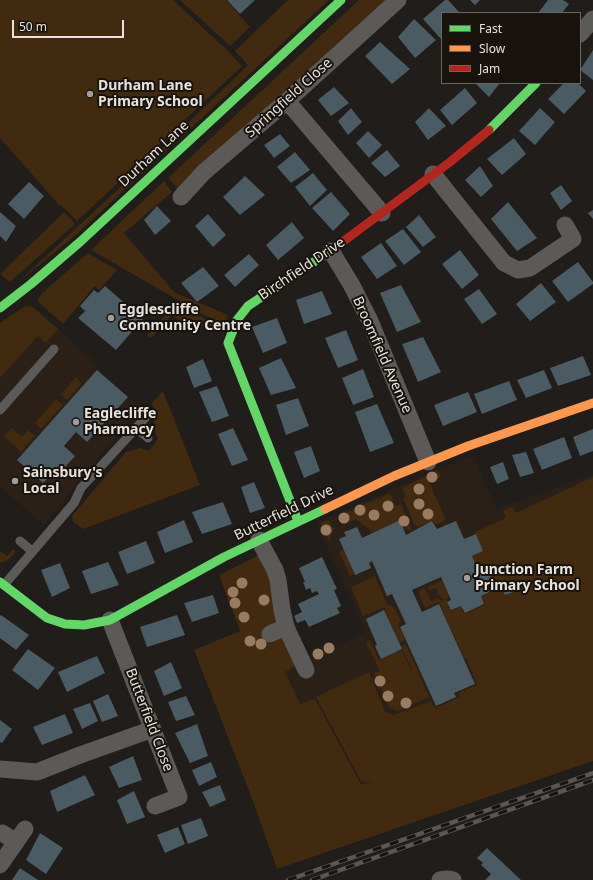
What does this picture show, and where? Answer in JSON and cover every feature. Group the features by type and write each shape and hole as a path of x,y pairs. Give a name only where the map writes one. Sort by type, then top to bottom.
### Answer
{"street":[{"name":"Durham Lane","path":"0,308 35,282 80,242 341,0"},
{"name":"Springfield Close","path":"181,197 204,172 287,101 398,0"},
{"path":"581,33 593,19"},
{"name":"Birchfield Drive","path":"298,521 228,343 236,321 248,307 331,251 488,131 535,84"},
{"path":"287,101 382,213"},
{"path":"433,174 504,263 518,270 530,268 573,239 565,225"},
{"name":"Broomfield Avenue","path":"331,251 351,284 370,321 428,462"},
{"name":"Butterfield Drive","path":"2,584 47,618 65,624 84,625 110,620 224,557 394,476 468,446 593,403"},
{"path":"259,540 275,570 286,627 306,670"},
{"name":"Butterfield Close","path":"110,620 179,796 155,806"},
{"path":"270,634 286,627"},
{"path":"0,769 37,772 153,729"},
{"path":"0,865 14,834"},
{"path":"440,880 453,880"}],"lane":[{"path":"0,410 54,349"},
{"path":"2,584 74,503 80,488 148,415"},
{"path":"137,428 148,438"},
{"path":"20,540 32,551"}],"shaded area":[{"name":"Durham Lane Primary School","path":"0,0 173,0 242,66 77,221 61,205 60,206 0,138"},
{"path":"180,0 226,0 250,27 230,46"},
{"path":"288,0 329,0 76,235 17,283 157,153 248,65 235,51"},
{"path":"359,0 391,0 178,189 168,178"},
{"path":"164,181 172,192 124,233 174,292 228,315 225,324 204,315 91,250"},
{"path":"64,212 75,224 10,282 0,274"},
{"path":"88,253 117,270 99,290 95,286 63,324 37,301 42,293"},
{"path":"175,304 223,328 222,330 183,323 172,315 151,338 147,335"},
{"path":"24,307 33,307 58,329 46,343 38,336 0,378 0,323"},
{"path":"58,329 91,358 97,370 128,397 141,406 44,525 0,487 0,376 38,336 46,343"},
{"path":"76,377 82,383 67,400 61,394"},
{"path":"163,391 200,485 83,529 73,522 72,516 126,452 141,448 149,451 158,439 153,426 157,412 151,404"},
{"path":"56,399 63,405 41,429 35,423"},
{"path":"12,428 22,437 28,430 35,436 21,452 4,436"},
{"name":"Junction Farm Primary School","path":"473,456 497,509 593,474 593,734 373,785 361,784 315,699 300,705 285,672 366,632 316,523 429,473"},
{"path":"438,470 441,477 429,482 446,520 436,525 433,521 418,527 415,526 403,498 406,496 402,488"},
{"path":"593,477 593,761 277,869 251,796 194,650 240,631 219,575 259,555 266,565 278,623 264,629 269,644 285,637 298,665 285,672 300,704 315,699 361,784 372,783 361,781 316,697 369,672 385,712 394,715 431,701 435,708 460,697 458,693 477,685 466,658 464,658 439,602 425,608 418,591 424,588 430,597 429,599 432,601 437,598 442,601 446,599 451,611 461,606 464,614 485,605 481,596 496,590 489,573 486,574 483,567 478,569 472,556 483,551 475,532 506,518 503,511 513,507 516,513"},
{"path":"390,493 396,506 401,504 412,530 408,531 402,519 371,533 370,530 356,519 350,522 348,519 341,522 338,516"},
{"path":"329,520 332,527 335,528 329,539 331,542 330,543 321,523"},
{"path":"13,549 16,552 8,560 0,563 0,551 7,556"},
{"path":"344,550 354,574 350,576 339,552"},
{"path":"375,576 387,604 394,607 401,622 398,624 405,640 399,643 384,607 363,616 351,587"},
{"path":"442,581 449,597 444,600 437,592 438,590 434,588 430,591 427,587"},
{"path":"370,640 379,660 402,650 411,670 388,680 412,670 401,646 406,644 429,697 397,711 389,707 374,673 380,671 366,642"}],"building":[{"path":"227,0 255,0 240,14"},
{"path":"445,0 448,0 459,12 441,12 441,39 423,19"},
{"path":"470,0 480,0 475,5"},
{"path":"548,0 563,0 569,4 563,12 539,12"},
{"path":"414,19 436,40 415,58 398,37"},
{"path":"380,42 410,69 392,84 365,56"},
{"path":"593,50 593,80 581,71"},
{"path":"476,84 499,84 489,97"},
{"path":"563,84 579,84 586,91 564,114 548,99"},
{"path":"334,87 349,103 331,116 318,100"},
{"path":"465,88 477,103 452,125 440,110"},
{"path":"351,108 362,122 348,135 338,121"},
{"path":"429,108 446,126 428,140 415,122"},
{"path":"540,108 555,122 535,145 519,131"},
{"path":"368,131 382,145 369,158 356,143"},
{"path":"280,134 290,146 274,158 264,145"},
{"path":"514,138 526,154 502,175 487,159"},
{"path":"387,150 400,166 385,177 371,163"},
{"path":"295,152 310,170 291,183 277,167"},
{"path":"480,166 493,186 481,197 465,180"},
{"path":"313,173 327,190 310,206 295,187"},
{"path":"245,176 265,195 240,215 223,197"},
{"path":"29,182 44,196 24,219 8,204"},
{"path":"561,185 572,201 561,210 550,193"},
{"path":"331,192 350,214 333,231 312,208"},
{"path":"508,202 537,238 517,251 491,219"},
{"path":"157,206 171,221 155,235 144,220"},
{"path":"593,210 593,219 588,213"},
{"path":"0,212 16,226 6,242 0,236"},
{"path":"208,214 226,235 213,247 195,226"},
{"path":"419,215 436,237 423,247 406,227"},
{"path":"292,222 304,238 278,260 266,245"},
{"path":"403,229 421,252 404,265 385,241"},
{"path":"381,243 397,266 377,279 361,257"},
{"path":"460,250 479,275 462,289 442,264"},
{"path":"249,254 259,265 235,287 224,275"},
{"path":"578,262 593,284 568,302 552,281"},
{"path":"203,267 219,286 197,302 181,283"},
{"path":"541,283 556,302 530,321 516,304"},
{"path":"401,285 421,322 397,332 380,293"},
{"name":"Egglescliffe Community Centre","path":"105,286 143,319 116,350 78,318 85,311 80,306 94,290 98,293"},
{"path":"479,289 497,314 482,324 464,299"},
{"path":"322,291 332,314 304,324 296,300"},
{"path":"277,318 287,343 263,353 252,327"},
{"path":"346,330 358,360 338,368 325,338"},
{"path":"423,337 441,372 418,382 402,344"},
{"path":"583,356 591,375 558,386 550,368"},
{"path":"281,358 296,388 271,395 259,368"},
{"path":"203,359 212,381 194,388 186,367"},
{"path":"363,369 374,397 353,405 342,378"},
{"path":"97,370 128,397 87,442 76,432 64,446 75,456 57,476 53,473 43,483 17,460"},
{"path":"544,370 552,388 526,398 517,380"},
{"path":"509,381 517,400 482,414 474,394"},
{"path":"217,386 229,416 212,422 199,392"},
{"path":"468,392 477,412 443,426 434,405"},
{"path":"298,398 309,426 286,435 276,405"},
{"path":"377,404 394,443 370,452 355,412"},
{"path":"233,428 248,460 232,466 218,434"},
{"path":"593,429 593,451 580,456 573,437"},
{"path":"564,437 572,458 542,470 533,449"},
{"path":"311,446 320,471 304,478 294,452"},
{"path":"526,452 534,473 520,477 512,455"},
{"path":"503,462 509,479 497,484 490,467"},
{"path":"254,482 265,508 250,513 241,487"},
{"path":"223,502 232,524 202,534 192,512"},
{"path":"184,520 193,542 165,553 157,532"},
{"path":"400,520 406,535 432,521 437,529 456,521 464,539 476,534 483,551 472,556 478,570 483,567 486,575 489,573 496,589 481,596 484,604 465,613 461,606 451,610 447,602 451,600 441,577 412,590 422,612 439,604 475,684 454,693 456,697 436,706 400,627 406,624 392,594 387,596 372,561 369,563 371,568 355,575 339,539 346,536 344,532 357,527 362,538"},
{"path":"146,541 155,563 127,574 118,552"},
{"path":"322,557 337,589 334,590 341,606 337,608 340,613 309,627 305,620 297,623 294,616 302,612 298,604 319,594 317,591 312,593 310,588 306,590 303,582 305,582 299,568"},
{"path":"108,562 119,585 91,594 82,571"},
{"path":"60,563 70,588 52,597 41,570"},
{"path":"510,586 513,592 505,595 503,590"},
{"path":"213,595 219,613 192,622 184,603"},
{"path":"384,610 402,649 381,659 366,619"},
{"path":"1,615 29,635 16,650 0,638"},
{"path":"177,615 185,635 147,647 140,627"},
{"path":"28,649 55,668 38,690 12,670"},
{"path":"97,656 105,673 67,692 58,672"},
{"path":"171,662 182,688 164,696 154,671"},
{"path":"108,694 118,716 102,722 93,701"},
{"path":"186,696 195,715 176,721 168,702"},
{"path":"90,703 98,721 82,729 73,709"},
{"path":"65,714 73,733 42,745 33,727"},
{"path":"0,720 12,729 2,743 0,742"},
{"path":"197,724 208,756 190,763 175,733"},
{"path":"133,756 142,780 119,788 109,767"},
{"path":"211,762 217,777 199,786 192,770"},
{"path":"85,775 95,795 57,812 50,791"},
{"path":"220,785 226,800 210,807 202,792"},
{"path":"134,791 145,817 127,824 117,800"},
{"path":"201,818 208,836 188,844 181,825"},
{"path":"178,827 185,844 165,853 157,835"},
{"path":"40,833 63,848 46,874 26,860"},
{"path":"487,848 521,880 485,880 491,874 481,865 483,863 477,858"},
{"path":"20,868 38,880 12,880"}],"railway":[{"path":"288,880 593,773"},
{"path":"312,880 593,780"}],"traffic: fast":[{"path":"0,308 31,284 80,242 341,0"},
{"path":"489,130 535,84"},
{"path":"298,521 228,343 237,320 248,306 333,249"},
{"path":"0,582 47,618 65,624 84,625 110,620 224,557 325,509"}],"traffic: slow":[{"path":"325,509 394,476 468,446 593,403"}],"traffic: jam":[{"path":"333,249 450,162 489,130"}],"place":[{"name":"Durham Lane Primary School","path":"90,94"},
{"name":"Egglescliffe Community Centre","path":"111,318"},
{"name":"Eaglecliffe Pharmacy","path":"76,422"},
{"name":"Sainsbury's Local","path":"15,481"},
{"name":"Junction Farm Primary School","path":"467,578"}]}
